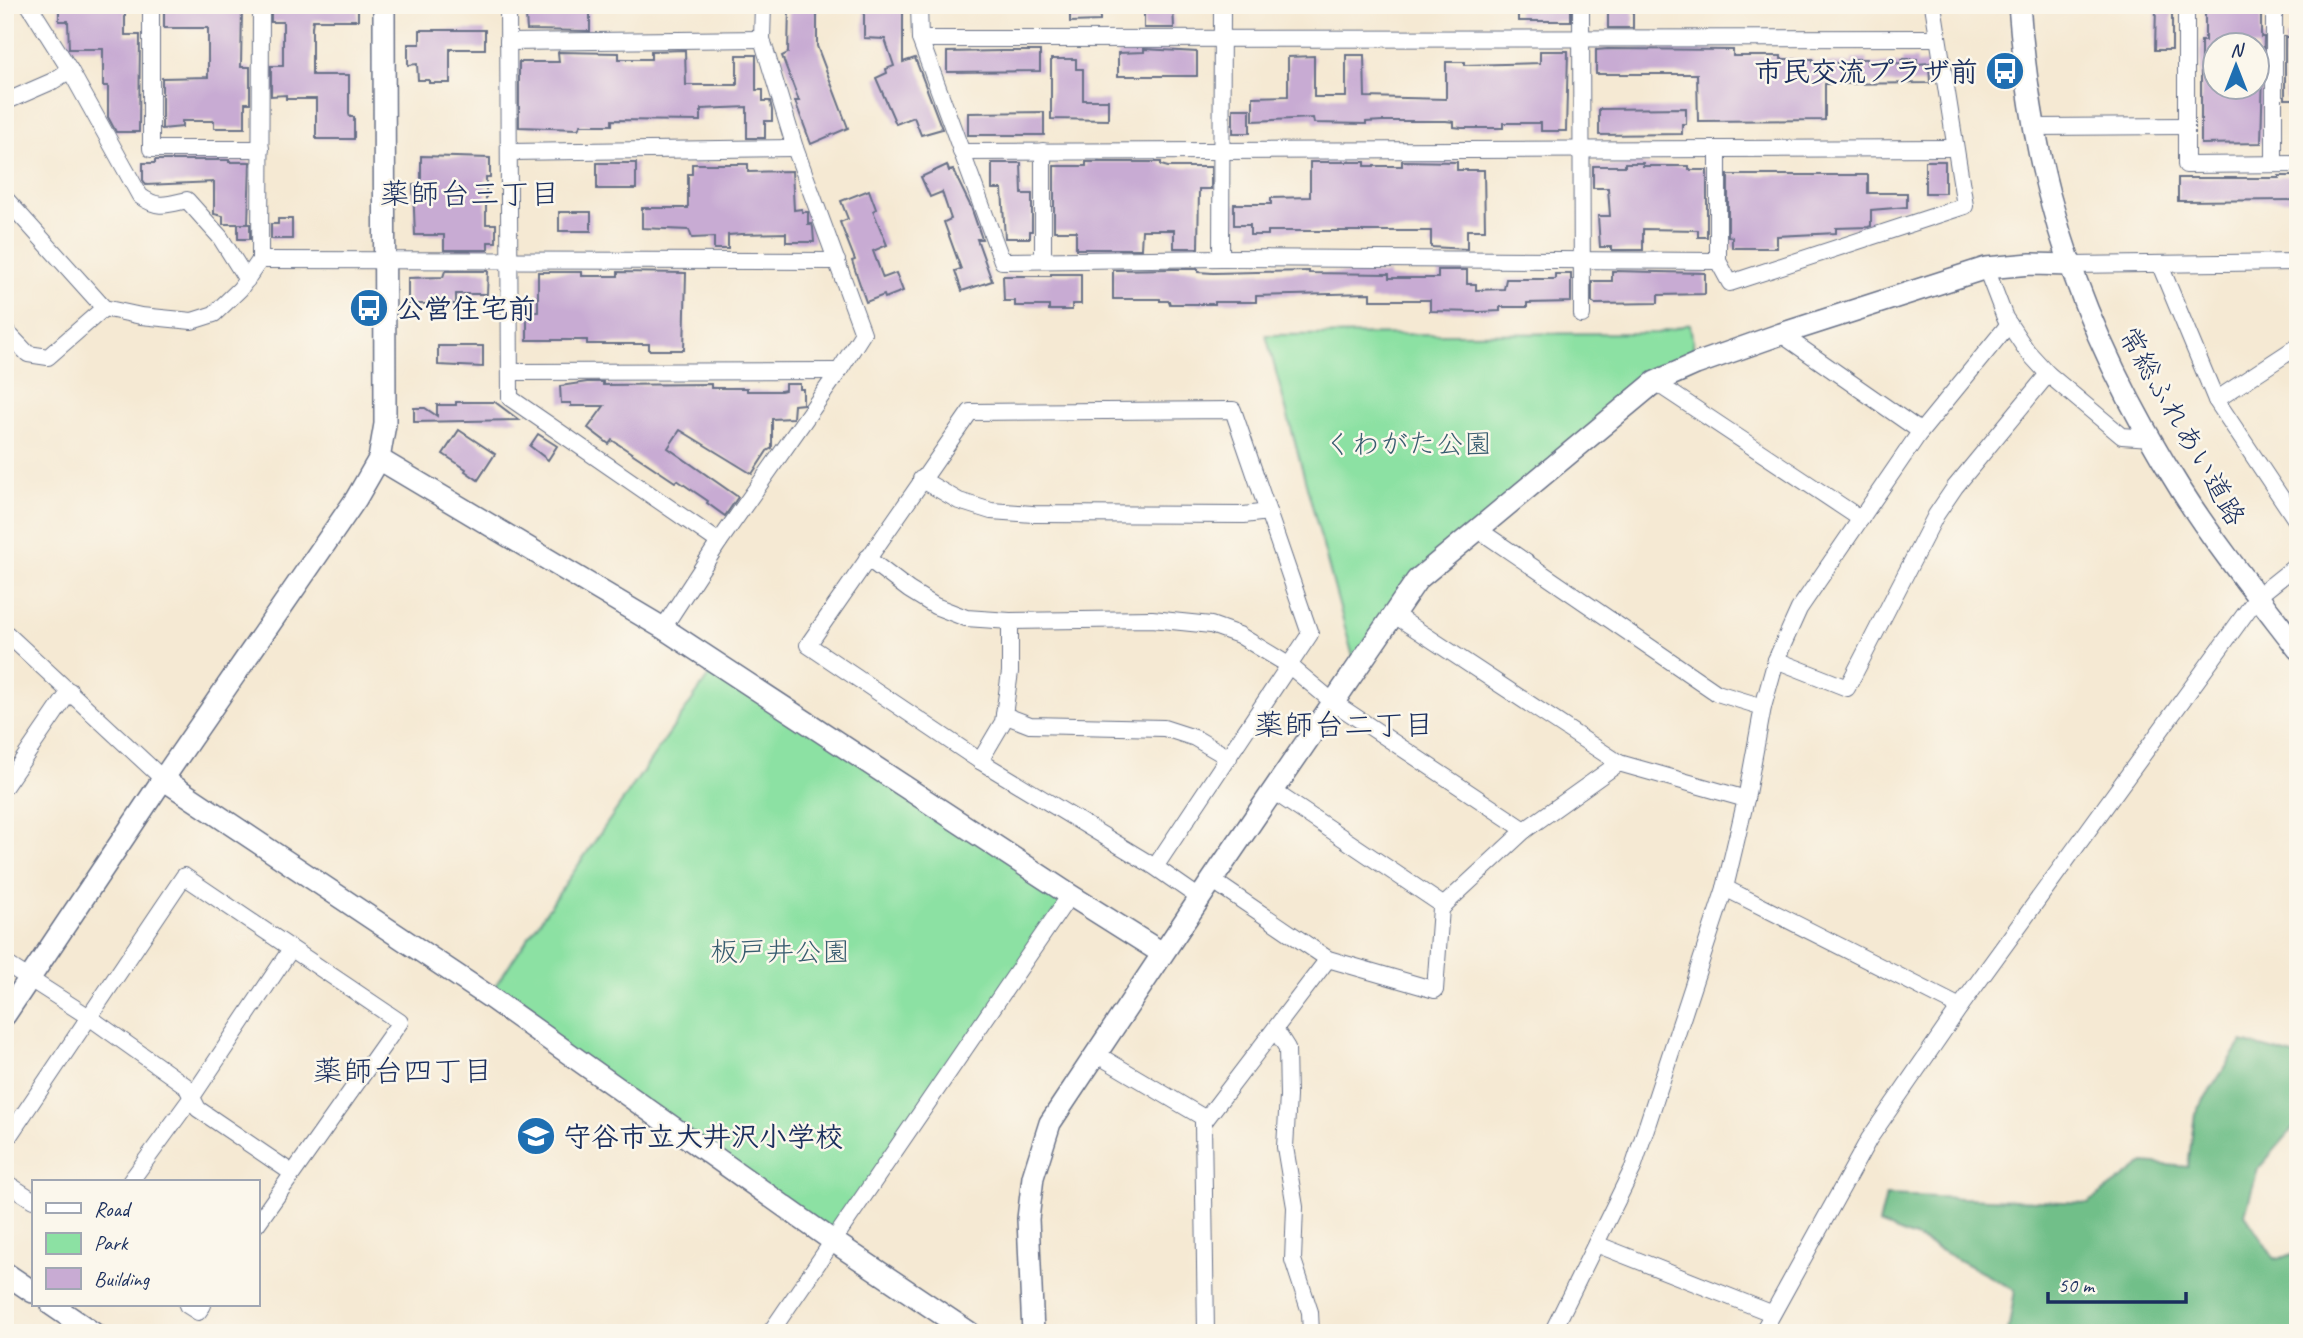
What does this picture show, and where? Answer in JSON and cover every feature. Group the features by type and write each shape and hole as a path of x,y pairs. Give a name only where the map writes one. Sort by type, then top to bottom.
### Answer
{"street":[{"path":"29,5 70,70 140,196 151,204 163,206 187,200 220,237 247,280"},
{"path":"151,5 151,149 261,149"},
{"path":"5,198 104,308 141,316 192,321 214,314 247,280 260,260 261,5"},
{"path":"5,1015 356,499 379,459 385,424 383,5"},
{"path":"508,5 510,398 719,542"},
{"path":"663,628 863,333 795,148 762,39 763,5"},
{"path":"919,5 920,39 1002,261 1221,258 1718,261"},
{"path":"1221,258 1222,5"},
{"path":"1581,5 1582,315"},
{"path":"1718,150 1718,261 1730,283 1965,206 1933,5"},
{"name":"常総ふれあい道路","path":"2019,5 2035,127 2049,195 2071,265 2100,338 2129,398 2187,499 2298,649"},
{"path":"2186,5 2186,165 2298,164"},
{"path":"2274,5 2274,164"},
{"path":"920,39 1937,38"},
{"path":"508,41 762,39"},
{"path":"5,102 53,81 70,70"},
{"path":"2035,127 2186,126"},
{"path":"510,152 795,148"},
{"path":"961,152 1955,148"},
{"path":"1043,152 1043,260"},
{"path":"260,260 837,261"},
{"path":"1033,1333 1028,1219 1033,1177 1050,1123 1162,953 1417,580 1476,528 1655,382 1781,334 1986,268 2031,264 2298,262"},
{"path":"2160,265 2216,400 2296,518"},
{"path":"1986,268 2009,324 2027,351 2048,374 2122,436 2151,438"},
{"path":"5,330 27,354 48,357 104,308"},
{"path":"1552,1333 1633,1168 1725,888 1746,799 1763,707 1776,660 1799,610 1920,431 2009,324"},
{"path":"1781,334 1920,431"},
{"path":"2216,400 2298,346"},
{"path":"510,372 839,371"},
{"path":"1776,660 1847,688 1936,515 1955,487 2048,374"},
{"path":"1655,382 1861,519"},
{"path":"1155,867 1310,634 1233,410 970,412 808,645 980,761 1155,867 1207,889 1328,959 1435,990 1441,908 1525,830 1619,763"},
{"path":"379,459 663,628 1162,953"},
{"path":"921,479 959,501 991,510 1033,514 1231,515 1268,512"},
{"path":"1476,528 1717,693 1763,707"},
{"path":"867,558 935,606 966,618 1010,621 1152,619 1211,625 1239,635 1290,666 1333,702 1525,830"},
{"path":"1762,1333 1771,1312 1869,1139 1960,1007 2258,596 2298,564"},
{"path":"1393,614 1619,763 1746,799"},
{"path":"980,761 1003,722 1010,672 1010,621"},
{"path":"5,632 163,779 495,1000 833,1241 970,1333"},
{"path":"5,786 70,691"},
{"path":"1004,715 1030,725 1164,728 1195,738 1229,758"},
{"path":"1273,791 1444,906"},
{"path":"5,1142 184,876 400,1023 259,1221"},
{"path":"1725,888 1960,1007"},
{"path":"770,1333 1070,895"},
{"path":"131,1180 192,1097 292,949"},
{"path":"1206,1333 1203,1123 1328,959"},
{"path":"5,962 89,1017 186,1086 198,1109 292,1172"},
{"path":"1275,1029 1287,1048 1289,1096 1285,1147 1295,1207 1293,1260 1310,1312 1311,1333"},
{"path":"1096,1054 1206,1119"},
{"path":"5,1182 32,1199"},
{"path":"1595,1244 1771,1312"},
{"path":"5,1273 32,1291"},
{"path":"53,1306 93,1333"},
{"path":"189,1306 198,1312 202,1306"}],"green space":[{"name":"くわがた公園","path":"1690,324 1696,364 1655,382 1417,580 1356,668 1266,335 1658,333"},
{"name":"板戸井公園","path":"717,664 1070,895 833,1241 488,996"},
{"path":"2242,1042 2298,1057 2298,1123 2258,1169 2245,1214 2275,1260 2298,1252 2298,1333 2008,1333 2015,1290 1925,1242 1879,1224 1886,1195 2088,1203 2144,1163 2188,1167 2195,1113"}],"building":[{"path":"59,5 125,5 125,35 140,35 139,132 116,132 108,117 108,86 103,86 103,49 69,49 68,21 59,21"},
{"path":"238,5 238,8 242,8 241,67 250,67 250,103 245,103 245,128 214,128 214,121 182,121 182,127 162,129 162,78 208,77 208,28 164,28 164,7"},
{"path":"285,5 358,5 358,20 313,20 312,27 312,75 349,75 349,114 354,117 354,139 316,139 316,99 271,96 271,66 283,66 283,22 271,22 271,8 285,8"},
{"path":"530,5 590,5 590,31 527,30 526,16 530,16"},
{"path":"789,5 817,5 817,46 848,128 811,144 782,56 788,53"},
{"path":"864,5 903,5 903,62 915,58 942,129 921,135 914,117 896,124 876,78 894,66 885,39 864,38"},
{"path":"1070,5 1100,5 1100,21 1070,22"},
{"path":"1144,5 1173,5 1174,28 1144,28"},
{"path":"1518,5 1571,5 1571,21 1518,21"},
{"path":"1608,5 1633,5 1633,28 1608,28"},
{"path":"2156,5 2172,5 2172,50 2155,50"},
{"path":"2205,5 2261,5 2261,32 2205,32"},
{"path":"420,30 485,30 485,49 450,49 450,83 418,80 417,64 408,65 408,44 420,44"},
{"path":"2285,37 2298,37 2298,99 2285,99"},
{"path":"2201,41 2202,102 2262,102 2261,143 2201,144"},
{"path":"1144,49 1197,52 1197,76 1118,76 1118,53 1144,52"},
{"path":"685,50 686,85 737,85 737,55 756,55 756,90 763,90 763,101 770,101 772,110 772,121 765,121 765,138 747,138 747,107 701,109 701,121 612,120 612,125 581,125 578,129 519,127 519,62 559,62 558,52 619,53 619,59 651,59 651,51"},
{"path":"1596,50 1733,50 1733,56 1781,56 1781,59 1813,59 1813,63 1852,63 1852,59 1867,59 1867,64 1902,63 1902,59 1917,59 1917,64 1929,63 1930,83 1825,84 1825,120 1698,121 1697,74 1596,74"},
{"path":"1040,51 1040,71 947,72 947,52"},
{"path":"1540,51 1568,51 1566,131 1541,131 1541,123 1503,123 1503,128 1462,128 1454,127 1454,122 1446,121 1314,123 1313,118 1253,121 1253,97 1288,96 1288,57 1314,56 1314,97 1346,97 1346,55 1364,55 1365,97 1446,99 1446,62 1465,62 1465,65 1540,63"},
{"path":"1051,59 1076,59 1076,69 1083,69 1083,100 1108,100 1108,120 1051,119"},
{"path":"1686,108 1686,124 1682,124 1682,134 1599,135 1599,109"},
{"path":"1233,109 1250,109 1250,133 1233,133"},
{"path":"1044,112 1044,135 968,135 968,113"},
{"path":"421,156 490,158 490,177 486,177 486,224 496,224 496,242 488,242 488,250 444,250 444,235 415,235 413,185 421,185"},
{"path":"155,160 250,162 248,224 223,224 223,216 214,214 214,182 146,185 143,180 143,163 155,163"},
{"path":"1402,161 1457,162 1457,170 1484,170 1485,230 1467,230 1467,249 1431,247 1431,231 1268,231 1268,235 1250,235 1250,225 1234,225 1234,204 1271,204 1271,198 1310,197 1310,162 1365,162 1365,166 1402,166"},
{"path":"1925,161 1945,161 1945,193 1925,193"},
{"path":"1086,162 1161,162 1161,165 1168,167 1211,167 1211,189 1199,189 1198,248 1174,248 1174,230 1142,230 1141,249 1076,249 1076,231 1054,231 1054,166 1086,166"},
{"path":"597,163 636,163 636,189 597,189"},
{"path":"992,163 1021,163 1022,194 1032,194 1030,238 1005,238 1002,189 992,189"},
{"path":"1625,163 1643,163 1643,166 1689,166 1689,170 1707,170 1707,237 1698,237 1698,230 1643,229 1643,250 1612,250 1612,247 1600,247 1598,216 1610,216 1608,188 1593,188 1593,166 1625,166"},
{"path":"692,164 748,164 748,172 792,171 794,210 802,209 802,212 808,212 808,224 812,224 814,242 786,242 786,233 741,234 728,235 728,249 714,249 714,237 692,238 689,230 642,228 642,208 688,208 688,174 692,174"},
{"path":"947,165 949,171 953,170 971,207 982,239 977,239 992,281 962,291 955,271 961,269 944,222 951,219 942,192 930,197 921,177"},
{"path":"1728,175 1868,175 1868,193 1907,193 1907,207 1871,210 1871,226 1868,227 1836,228 1836,233 1777,236 1777,248 1732,248 1732,237 1728,236"},
{"path":"2298,176 2298,200 2178,201 2178,178"},
{"path":"869,190 876,209 873,211 887,245 873,251 883,278 896,273 903,291 866,302 852,261 855,260 840,222 848,219 841,201"},
{"path":"559,212 591,212 591,231 559,231"},
{"path":"278,219 292,219 292,239 271,239 271,224 278,224"},
{"path":"238,224 250,224 250,239 238,239"},
{"path":"1198,269 1198,272 1213,273 1309,271 1389,274 1389,278 1438,278 1438,270 1467,270 1467,284 1476,284 1476,290 1504,289 1506,279 1555,279 1555,274 1571,274 1571,302 1527,303 1527,307 1500,307 1500,311 1480,312 1430,311 1430,300 1370,300 1370,293 1256,296 1256,302 1215,304 1170,304 1169,301 1160,299 1113,299 1113,270"},
{"path":"445,271 488,271 487,294 456,294 456,304 408,304 408,278 443,277"},
{"path":"1612,271 1705,273 1705,294 1658,295 1658,303 1595,304 1592,302 1592,281 1612,281"},
{"path":"538,272 582,272 582,276 618,276 618,272 686,273 684,350 649,350 649,344 587,344 587,340 527,340 527,312 538,312"},
{"path":"1081,274 1081,304 1072,304 1072,310 1049,310 1049,306 1015,306 1015,301 1004,301 1003,276"},
{"path":"438,346 483,346 483,367 438,365"},
{"path":"603,382 603,385 711,384 711,388 747,388 747,391 781,391 785,390 785,384 800,384 800,389 803,389 803,404 794,405 793,418 772,419 772,448 767,451 752,474 680,430 668,448 738,497 725,516 677,480 675,482 612,440 609,444 588,428 604,406 571,406 571,403 561,403 560,386"},
{"path":"456,402 495,402 519,420 414,422 414,408 425,408 437,416 437,405 456,405"},
{"path":"459,430 495,454 478,480 443,454"},
{"path":"538,434 557,446 548,460 530,446"}],"place":[{"name":"市民交流プラザ前","path":"2005,71"},
{"name":"公営住宅前","path":"369,308"},
{"name":"守谷市立大井沢小学校","path":"536,1136"}],"district":[{"name":"薬師台三丁目","path":"470,194"},
{"name":"薬師台二丁目","path":"1344,725"},
{"name":"薬師台四丁目","path":"403,1071"}]}
